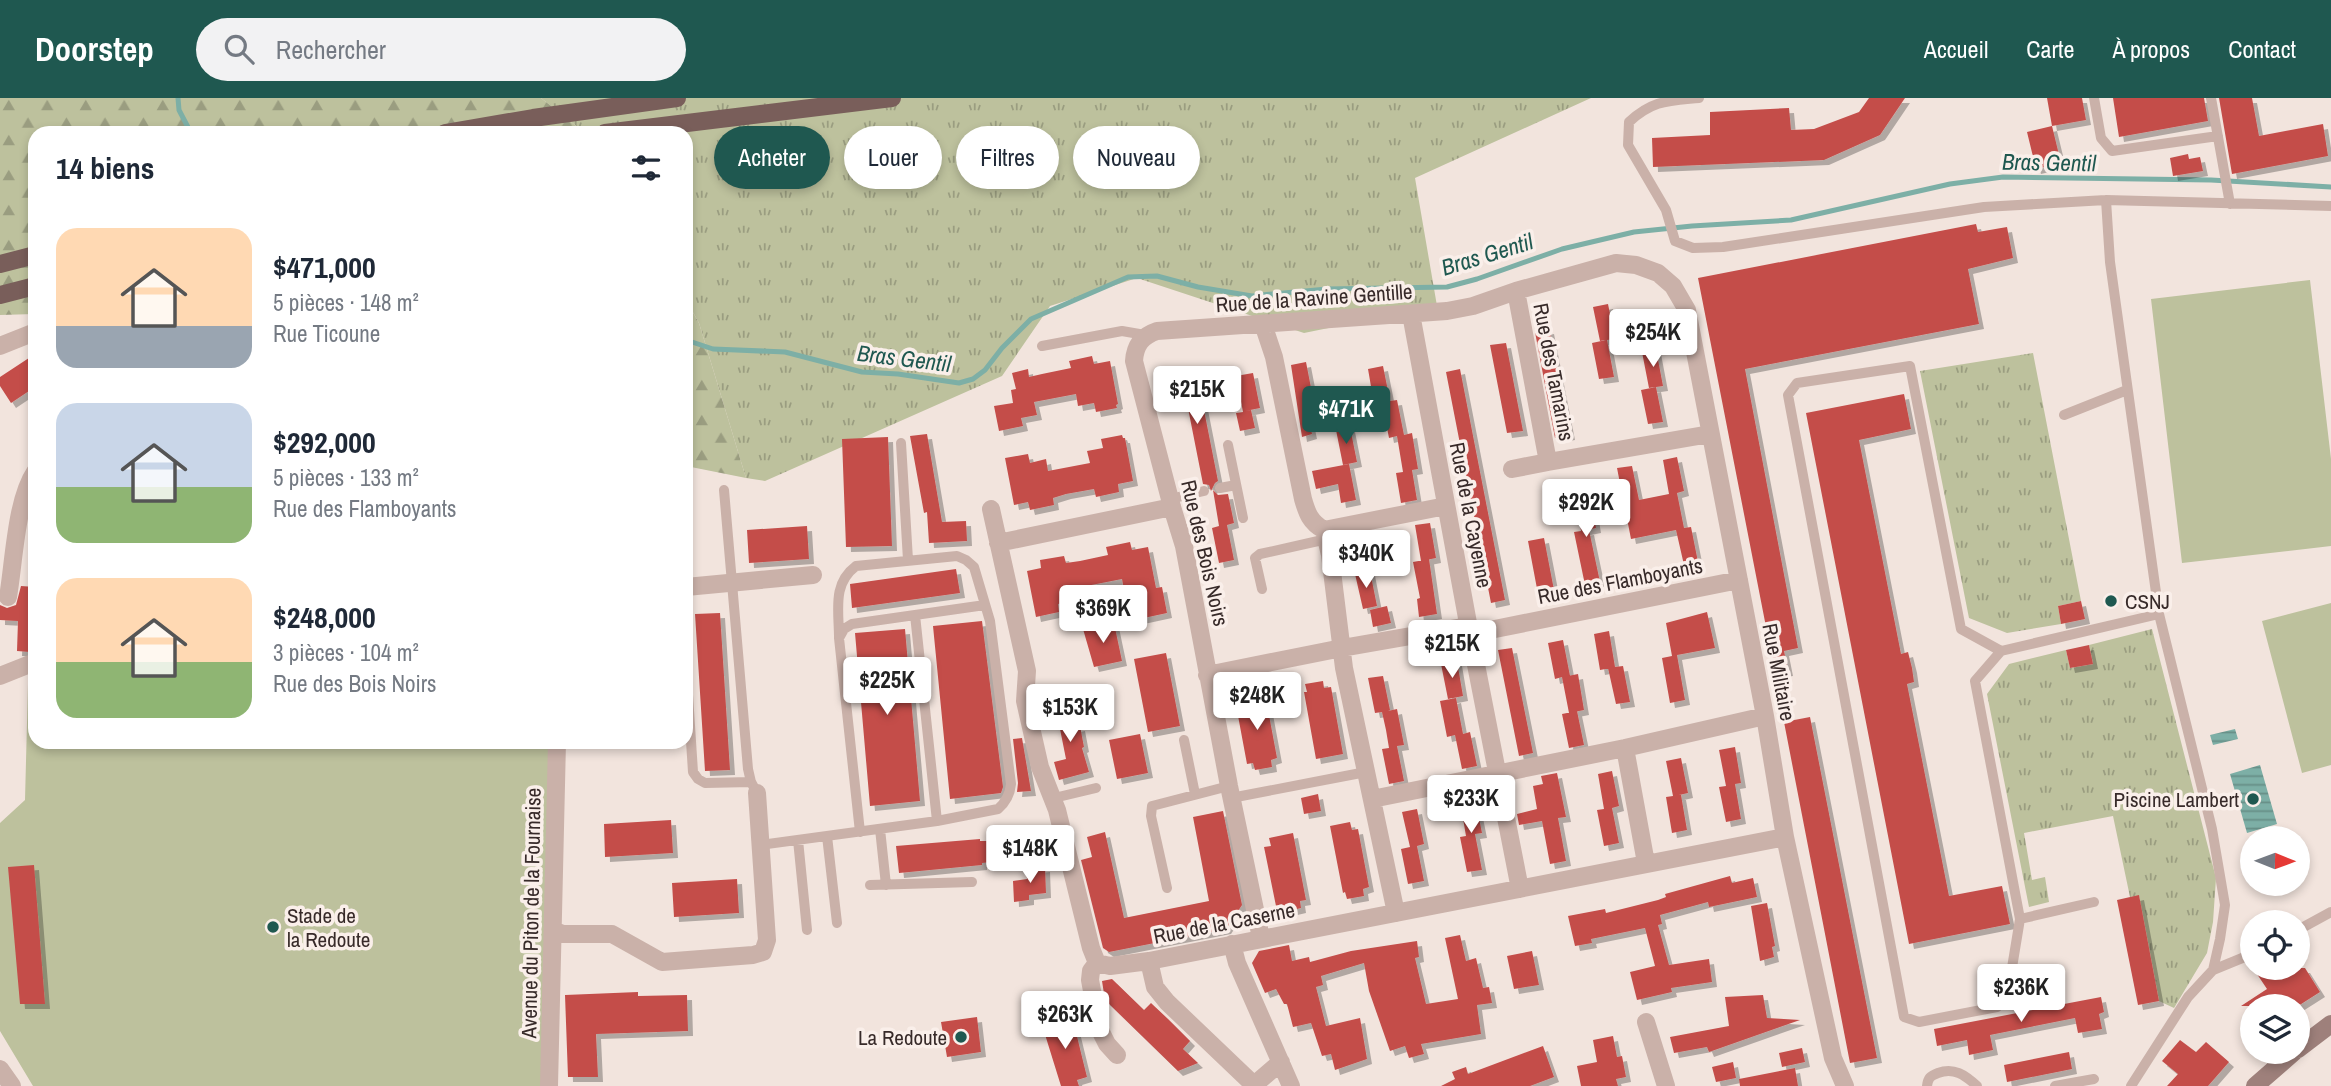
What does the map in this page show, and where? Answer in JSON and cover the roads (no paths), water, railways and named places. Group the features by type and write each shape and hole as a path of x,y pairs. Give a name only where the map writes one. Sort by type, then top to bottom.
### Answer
{"main road":[{"path":"486,126 677,98"},
{"path":"662,126 892,98"},
{"path":"0,264 28,257"},
{"path":"0,295 28,288"},
{"path":"2310,1040 2330,1025"},
{"path":"2255,1086 2280,1064"}],"street":[{"name":"Rue de la Ravine Gentille","path":"1142,340 1157,331 1411,314 1473,306 1616,263 1636,265 1658,272"},
{"name":"Rue Militaire","path":"1658,272 1673,286 1687,310 1765,716 1785,837 1833,1058 1845,1086"},
{"name":"Rue des Tamarins","path":"1516,291 1548,462"},
{"name":"Rue de la Cayenne","path":"1411,314 1520,889"},
{"path":"1263,324 1275,357 1308,517 1325,534 1342,648 1396,913"},
{"path":"0,346 28,335"},
{"name":"Rue des Bois Noirs","path":"1142,340 1135,350 1134,360 1187,558 1207,675 1261,938"},
{"name":"Rue des Tamarins","path":"1512,469 1710,434"},
{"path":"8,597 28,484"},
{"path":"998,543 1171,503"},
{"path":"1325,534 1446,506"},
{"path":"991,509 1027,671 1025,701 1040,767 1054,798 1097,963 1091,971 1090,980 1099,1028 1107,1044 1118,1055"},
{"path":"693,586 813,575"},
{"name":"Rue des Flamboyants","path":"1207,675 1342,648 1469,630 1739,580"},
{"path":"0,676 28,665"},
{"path":"1372,799 1625,748 1765,716"},
{"path":"1625,748 1646,863"},
{"name":"Avenue du Piton de la Fournaise","path":"550,1086 557,749"},
{"path":"553,930 563,934 612,934 662,962 763,952 767,940 754,788"},
{"name":"Rue de la Caserne","path":"1097,963 1110,965 1149,961 1785,837"},
{"path":"1232,944 1237,963 1291,1086"},
{"path":"1149,961 1155,987 1167,1002 1254,1086 1281,1062"},
{"path":"1646,1022 1666,1086"},
{"path":"0,1069 12,1086"}],"lane":[{"path":"1699,98 1662,102 1642,110 1629,122 1628,145 1666,210 1675,241 1693,248 1723,247 1984,207 2106,200 2230,200 2331,206"},
{"path":"2094,98 2101,138 2112,151 2218,136"},
{"path":"2211,98 2230,200"},
{"path":"2106,200 2110,262 2160,614 2212,829 2225,905 2213,970"},
{"path":"1042,346 1122,331 1142,340"},
{"path":"2001,651 1961,629 1910,366 1797,383 1788,395 1904,1017 1919,1021 1997,1007 2007,998 2020,919 1975,681 2001,651 2160,614"},
{"path":"2064,415 2127,390"},
{"path":"901,443 908,560"},
{"path":"1228,445 1243,518"},
{"path":"1220,488 1236,485"},
{"path":"692,749 693,772 698,779 705,783 754,788 724,489"},
{"path":"1171,503 1204,491"},
{"path":"1262,589 1255,558 1260,554 1325,534"},
{"path":"760,845 860,832 936,821 998,809 1005,803 1011,784 990,621 974,567 957,556 856,566 846,574 839,587 839,638 860,832"},
{"path":"839,638 844,629 852,624 985,605"},
{"path":"915,615 936,821"},
{"path":"1184,740 1195,794"},
{"path":"1167,888 1151,810 1156,804 1195,794 1230,792 1366,772"},
{"path":"1054,798 1096,788"},
{"path":"880,829 886,885"},
{"path":"827,836 837,923"},
{"path":"798,840 807,930"},
{"path":"870,885 972,882"},
{"path":"2020,919 2094,902"},
{"path":"2310,923 2331,912"},
{"path":"2130,1086 2188,997 2213,970 2240,959"},
{"path":"1927,1086 1931,1076 1945,1071 1955,1071 1977,1086"},
{"path":"2055,1086 2094,1079"}],"water":[{"path":"2235,729 2238,739 2213,745 2210,735"},
{"name":"Piscine Lambert","path":"2260,765 2277,824 2245,826 2230,774"}],"waterway":[{"name":"Bras Gentil","path":"178,98 179,110 187,126"},
{"name":"Bras Gentil","path":"693,342 713,349 785,352 862,372 959,383 973,379 985,370 1002,348 1031,319 1128,277 1157,276 1198,287 1252,296 1327,289 1447,287 1562,249 1634,232 1791,220 1950,184 2003,177 2211,180 2331,187"}],"place":[{"name":"CSNJ","path":"2111,601"},
{"name":"Piscine Lambert","path":"2253,799"},
{"name":"Stade de la Redoute","path":"273,927"},
{"name":"La Redoute","path":"961,1037"}]}
